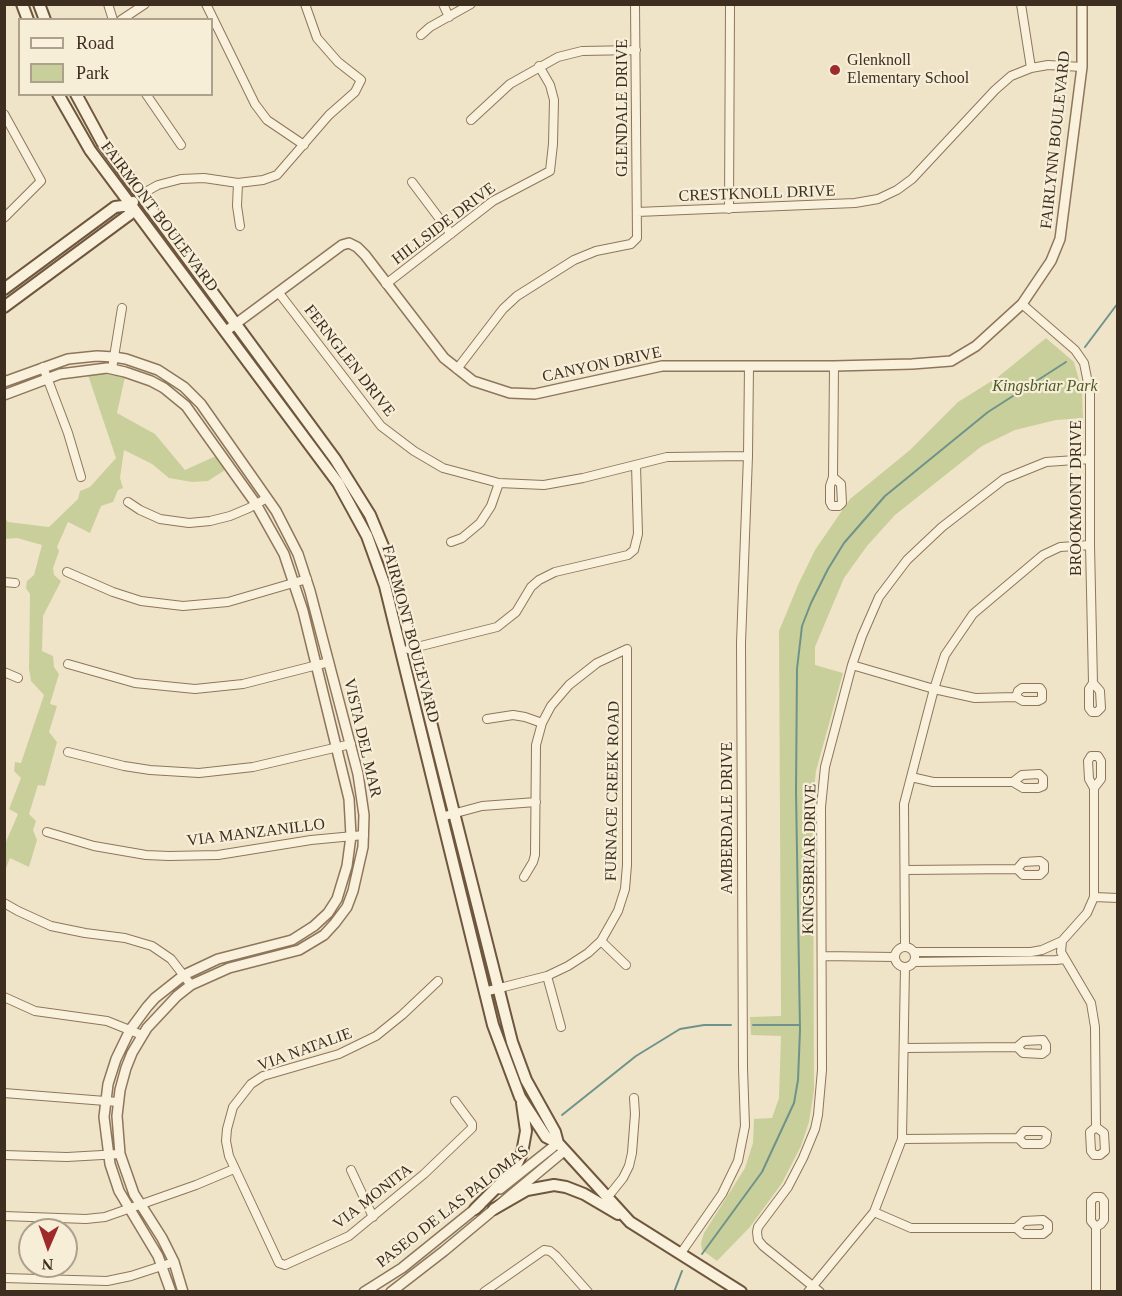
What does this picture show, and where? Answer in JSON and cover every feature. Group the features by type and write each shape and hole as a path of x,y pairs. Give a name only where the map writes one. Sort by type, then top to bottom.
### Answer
{"main road":[{"name":"FAIRMONT BOULEVARD","path":"59,96 90,150 130,205 335,459 370,515 392,568 518,1060 561,1147"},
{"name":"FAIRMONT BOULEVARD","path":"77,96 102,142 338,483 355,511 375,554 401,650 484,992 502,1052 520,1097 546,1137 561,1147 630,1222 741,1292"},
{"path":"4,289 116,207 130,205 140,195"},
{"path":"4,307 130,214 130,205"},
{"path":"475,1209 516,1166 522,1154 526,1131 520,1097"},
{"path":"494,1209 527,1190 554,1185 567,1186 630,1222"}],"street":[{"path":"124,18 145,4"},
{"path":"206,4 213,18"},
{"path":"140,195 158,185 181,179 204,178 238,183 263,180 277,175 329,115 354,92 362,80 338,62 317,38 305,4"},
{"path":"443,4 449,17"},
{"path":"421,35 430,27 471,4"},
{"name":"GLENDALE DRIVE","path":"635,4 637,212"},
{"path":"729,209 730,4"},
{"path":"1021,4 1031,68"},
{"name":"FAIRLYNN BOULEVARD","path":"1022,304 1051,261 1060,239 1082,67 1082,4"},
{"path":"213,18 255,104 267,120 304,145"},
{"path":"213,39 221,35"},
{"path":"471,120 510,84 539,66 570,53 636,50"},
{"name":"CRESTKNOLL DRIVE","path":"637,212 855,203 878,199 897,190 912,179 994,90 1011,76 1031,68 1048,65 1082,67"},
{"name":"HILLSIDE DRIVE","path":"386,284 493,201 550,171 554,144 554,100 550,85 539,66"},
{"path":"147,96 181,145"},
{"path":"4,114 41,181 4,218"},
{"path":"412,182 451,234"},
{"path":"238,183 237,206 240,226"},
{"path":"457,369 502,309 517,296 574,260 596,251 631,244 637,238 637,212"},
{"name":"CANYON DRIVE","path":"230,328 342,244 349,243 365,255 432,344 457,369 474,381 510,393 535,394 662,366 834,366 951,361 976,346 1022,304"},
{"name":"FERNGLEN DRIVE","path":"279,293 381,426 414,451 443,468 499,483 544,485 583,478 667,457 748,456"},
{"name":"BROOKMONT DRIVE","path":"1022,304 1075,350 1084,363 1090,393 1090,545 1094,683"},
{"path":"112,369 122,308"},
{"name":"VISTA DEL MAR","path":"4,382 43,367 81,357 114,357 158,370 193,395 210,416 289,533 307,579 362,793 364,835 359,872 347,907 324,936 299,950 229,968 191,985 161,1012 142,1035 126,1068 118,1102 117,1131 120,1154 130,1185 174,1262 183,1292"},
{"name":"AMBERDALE DRIVE","path":"681,1253 722,1194 738,1161 745,1125 741,643 749,366"},
{"path":"833,477 834,366"},
{"path":"43,367 68,433 81,477"},
{"name":"VISTA DEL MAR","path":"4,395 75,370 112,369 151,381 164,388 186,406 256,504 278,540 295,583 349,799 351,836 347,866 339,892 328,913 314,926 292,940 218,958 184,975 155,998 130,1030 116,1059 105,1101 104,1126 108,1155 119,1191 162,1265"},
{"name":"KINGSBRIAR DRIVE","path":"814,1284 763,1246 758,1240 757,1232 758,1227 788,1187 815,1129 822,1070 821,832 825,767 852,665 879,597 907,560 942,527 1004,479 1046,462 1090,459"},
{"path":"401,650 496,627 516,612 531,587 539,580 555,572 628,555 634,550 638,534 636,465"},
{"path":"451,542 462,538 480,523 499,483"},
{"path":"128,502 159,519 189,523 230,516 267,498"},
{"path":"905,947 904,804 945,655 973,614 1043,555 1060,547 1090,545"},
{"path":"68,572 135,599 183,606 228,602 307,579"},
{"path":"4,582 15,583"},
{"name":"FURNACE CREEK ROAD","path":"484,992 547,976 588,953 601,941 618,911 625,890 627,649 597,663 569,685 551,706 542,723"},
{"path":"68,664 135,683 187,689 224,688 329,662"},
{"path":"852,665 934,689 975,698 1016,697"},
{"path":"4,672 18,678"},
{"path":"487,719 513,715 542,723 536,745 535,855 524,877"},
{"path":"68,752 133,767 199,773 253,767 351,744"},
{"path":"911,777 933,782 1013,782"},
{"path":"1011,956 1042,950 1062,942 1087,913 1094,897 1094,788"},
{"path":"441,817 482,806 536,802"},
{"name":"VIA MANZANILLO","path":"47,832 94,846 146,855 169,856 218,855 311,840 364,835"},
{"path":"905,870 1017,869"},
{"path":"1094,897 1118,898"},
{"path":"4,903 51,926 125,938 152,946 171,959 191,985"},
{"path":"601,941 626,965"},
{"path":"1062,942 1061,952 1091,1003 1095,1027 1096,1127"},
{"path":"905,947 914,952 962,957"},
{"path":"905,947 898,950 895,957 898,964 905,967 914,962 962,957 1011,956 1065,959"},
{"path":"914,952 914,962"},
{"path":"822,956 895,957"},
{"path":"808,1292 874,1212 903,1139 905,967"},
{"path":"547,976 561,1026"},
{"name":"VIA NATALIE","path":"234,1169 228,1153 227,1129 233,1107 251,1084 277,1071 316,1062 357,1047 392,1024 438,981"},
{"path":"4,997 35,1011 95,1018 142,1035"},
{"path":"905,1048 1017,1047"},
{"path":"4,1093 118,1102"},
{"path":"607,1198 623,1178 629,1166 635,1114 634,1098"},
{"name":"VIA MONITA","path":"234,1169 279,1263 285,1266 335,1244 373,1217 424,1174 472,1128 472,1124 455,1101"},
{"path":"903,1139 1018,1138"},
{"name":"PASEO DE LAS PALOMAS","path":"364,1292 402,1268 475,1209 561,1147"},
{"name":"PASEO DE LAS PALOMAS","path":"391,1292 494,1209 561,1147"},
{"path":"4,1155 67,1157 120,1154"},
{"path":"4,1216 86,1219 105,1217 234,1169"},
{"path":"351,1170 373,1217"},
{"path":"874,1212 911,1228 1016,1228"},
{"path":"1096,1227 1096,1292"},
{"path":"484,1292 544,1250 550,1251 588,1292"},
{"path":"4,1278 107,1281 132,1276 174,1262"},
{"path":"162,1265 171,1292"},
{"path":"814,1284 820,1292"}],"green space":[{"name":"Kingsbriar Park","path":"1046,338 1074,362 1082,391 1083,418 1056,420 1015,430 982,446 895,515 867,546 844,578 815,647 815,665 843,673 816,771 813,798 814,1090 809,1122 801,1146 782,1183 750,1227 717,1261 702,1250 701,1243 704,1233 745,1168 753,1143 754,1119 772,1118 779,1098 781,1036 751,1035 750,1017 781,1016 779,631 815,550 850,499 910,450 958,402 998,377"},
{"path":"87,372 125,377 117,413 155,434 185,470 216,456 225,470 208,481 192,482 169,478 152,464 124,450 120,478 123,488 118,490 113,502 101,506 90,533 68,522 57,547 59,551 53,568 54,575 61,581 43,616 42,651 53,656 54,667 59,674 50,704 57,706 49,732 57,742 45,786 38,785 29,814 36,821 33,830 37,840 29,867 10,858 5,871 5,844 18,814 9,809 21,778 14,771 15,762 21,763 44,695 31,681 29,669 30,594 26,588 27,581 34,575 42,545 17,538 5,539 4,517 8,522 49,527 78,499 80,491 90,487 116,458"}],"waterway":[{"path":"1085,347 1118,303"},
{"path":"702,1254 762,1172 794,1103 798,1080 800,1030 796,792 797,669 802,626 811,603 844,543 885,496 988,412 1066,362"},
{"path":"562,1115 636,1056 680,1029 704,1025 731,1025"},
{"path":"753,1025 800,1025"},
{"path":"674,1292 682,1271"}],"place":[{"name":"Glenknoll Elementary School","path":"835,70"}]}
